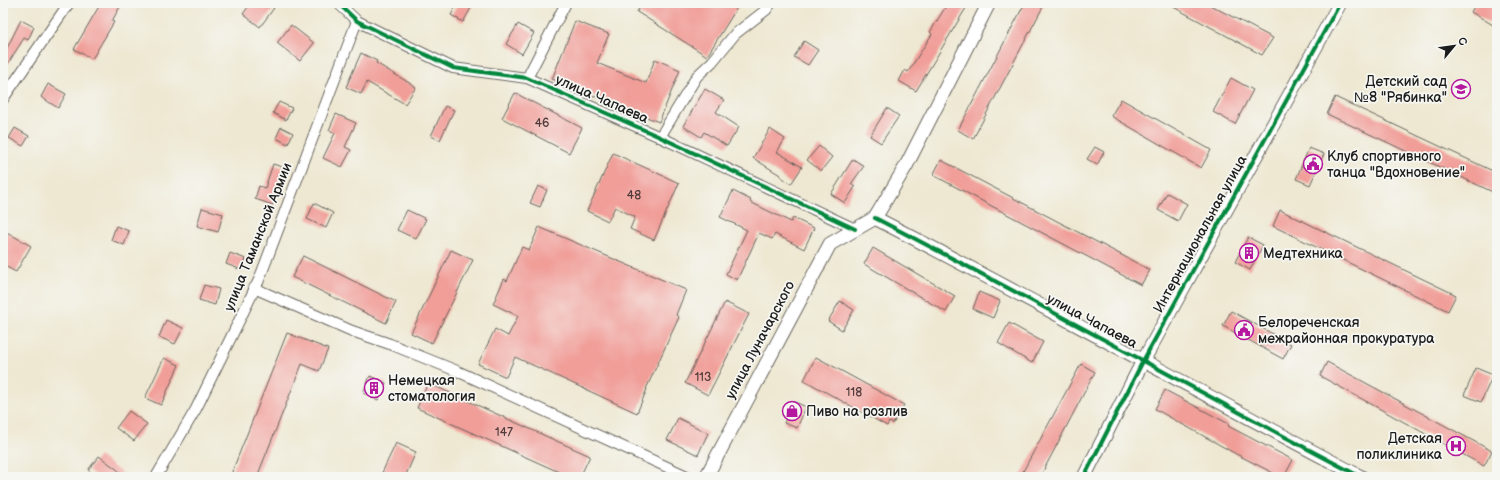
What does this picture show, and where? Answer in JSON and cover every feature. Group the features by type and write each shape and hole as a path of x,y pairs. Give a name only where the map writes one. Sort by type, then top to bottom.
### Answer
{"street":[{"path":"3,100 69,3"},
{"name":"улица Чапаева","path":"338,3 357,21 453,68 527,78 660,137 855,229"},
{"path":"527,78 566,3"},
{"path":"660,137 697,76 712,62 735,34 766,10 771,3"},
{"path":"855,229 875,218 906,166 989,3"},
{"name":"Интернациональная улица","path":"1084,477 1143,361 1340,3"},
{"name":"улица Таманской Армии","path":"156,477 196,409 254,288 357,21"},
{"name":"улица Чапаева","path":"875,218 1361,477"},
{"name":"улица Луначарского","path":"706,477 830,244 855,229"},
{"path":"254,288 352,331 390,344 457,371 689,477"}],"building":[{"path":"101,3 122,3 112,21 114,22 92,59 74,49"},
{"path":"251,3 266,3 274,8 260,27 243,14"},
{"path":"458,3 474,3 463,22 451,15"},
{"path":"642,3 740,3 707,56 637,12"},
{"path":"948,3 959,3 966,8 916,91 899,81 905,70 908,72 932,34 930,32"},
{"path":"1025,3 1045,3 973,139 958,130"},
{"path":"1166,3 1206,3 1273,38 1262,55"},
{"path":"1476,3 1497,3 1497,18 1493,25 1471,12"},
{"path":"21,20 34,27 28,40 24,38 7,65 3,62 3,56"},
{"path":"575,21 609,34 597,63 646,83 655,59 680,70 659,122 552,79"},
{"path":"518,24 534,33 522,54 506,44"},
{"path":"291,25 314,43 300,61 277,43"},
{"path":"804,41 818,50 808,65 794,57"},
{"path":"361,53 377,61 376,63 416,87 405,104 367,82 361,94 346,87"},
{"path":"1231,78 1253,90 1235,124 1213,112"},
{"path":"48,84 66,94 58,108 41,97"},
{"path":"705,89 724,100 716,112 739,127 727,146 704,132 701,137 683,126"},
{"path":"515,93 582,128 569,153 502,118"},
{"path":"1335,97 1497,173 1497,194 1327,114"},
{"path":"1121,99 1211,150 1201,168 1111,116"},
{"path":"279,102 292,108 286,120 273,113"},
{"path":"445,106 454,110 440,140 431,136"},
{"path":"887,108 899,116 881,143 870,136"},
{"path":"336,114 356,123 345,147 351,150 342,167 323,158 335,133 329,130"},
{"path":"281,127 293,133 288,144 276,138"},
{"path":"15,128 29,136 23,146 9,138"},
{"path":"770,129 785,139 777,152 802,167 791,184 780,175 753,158"},
{"path":"819,146 832,157 821,171 807,160"},
{"path":"1095,147 1104,152 1097,165 1087,159"},
{"path":"1309,148 1324,154 1310,185 1296,179"},
{"path":"613,153 679,183 654,240 630,229 635,217 615,207 608,221 587,211"},
{"path":"853,159 864,166 851,184 855,187 845,203 831,194"},
{"path":"941,160 1150,270 1141,285 933,175"},
{"path":"273,164 285,168 273,205 255,199 259,186 265,188"},
{"path":"538,186 547,190 540,207 530,203"},
{"path":"733,191 751,200 750,202 791,222 793,218 814,228 804,249 775,234 772,239 759,233 737,280 726,274 747,230 720,217"},
{"path":"1167,193 1187,204 1178,221 1158,210"},
{"path":"314,203 333,213 326,228 307,219"},
{"path":"202,208 223,214 218,232 197,226"},
{"path":"407,210 426,219 416,239 397,230"},
{"path":"1280,210 1456,295 1448,311 1273,226"},
{"path":"116,226 129,231 124,245 111,240"},
{"path":"539,227 686,290 676,315 679,317 646,389 637,413 515,357 506,377 478,364 495,329 508,336 518,316 493,304 504,279 507,281 522,247 529,250"},
{"path":"3,230 31,246 16,272 3,265"},
{"name":"Медтехника","path":"1248,237 1263,245 1250,270 1235,262"},
{"path":"873,248 955,296 946,312 864,264"},
{"path":"451,250 473,260 432,343 411,333"},
{"path":"230,253 246,259 242,270 226,264"},
{"path":"303,256 396,302 386,323 292,277"},
{"path":"204,285 219,289 215,305 199,300"},
{"path":"979,292 1000,301 993,318 973,309"},
{"path":"840,301 854,310 842,330 828,321"},
{"path":"725,302 749,314 708,395 685,383"},
{"name":"Белореченская межрайонная прокуратура","path":"1231,311 1291,344 1283,359 1223,326"},
{"path":"166,320 183,328 175,344 159,337"},
{"path":"1009,323 1043,342 1032,363 998,343"},
{"path":"287,333 328,349 319,371 302,364 257,477 230,477"},
{"path":"816,357 904,405 893,424 889,422 887,426 804,380"},
{"path":"164,358 179,365 161,405 145,398"},
{"path":"1327,362 1492,451 1484,466 1320,376"},
{"path":"1081,364 1095,372 1040,477 1020,477"},
{"path":"1476,368 1493,375 1481,402 1464,395"},
{"name":"Немецкая стоматология","path":"370,376 386,383 378,400 363,393"},
{"path":"428,383 590,456 580,477 570,477 417,408"},
{"path":"1165,390 1229,424 1228,426 1293,460 1284,477 1281,477 1236,454 1155,409"},
{"path":"793,401 806,407 797,428 784,423"},
{"path":"129,411 147,424 134,441 116,428"},
{"path":"678,418 708,433 698,455 667,440"},
{"path":"396,443 416,452 405,477 380,477"},
{"path":"99,456 127,477 97,477 88,470"}],"cycle path":[{"path":"338,3 357,21 453,68 527,78 660,137 855,229"},
{"path":"1084,477 1143,361 1340,3"},
{"path":"875,218 1361,477"}],"place":[{"name":"Детский сад №8 \"Рябинка\"","path":"1461,89"},
{"name":"Клуб спортивного танца \"Вдохновение\"","path":"1313,164"},
{"name":"Медтехника","path":"1249,253"},
{"name":"Белореченская межрайонная прокуратура","path":"1244,330"},
{"name":"Немецкая стоматология","path":"374,388"},
{"name":"Пиво на розлив","path":"792,411"},
{"name":"Детская поликлиника","path":"1456,446"}]}
